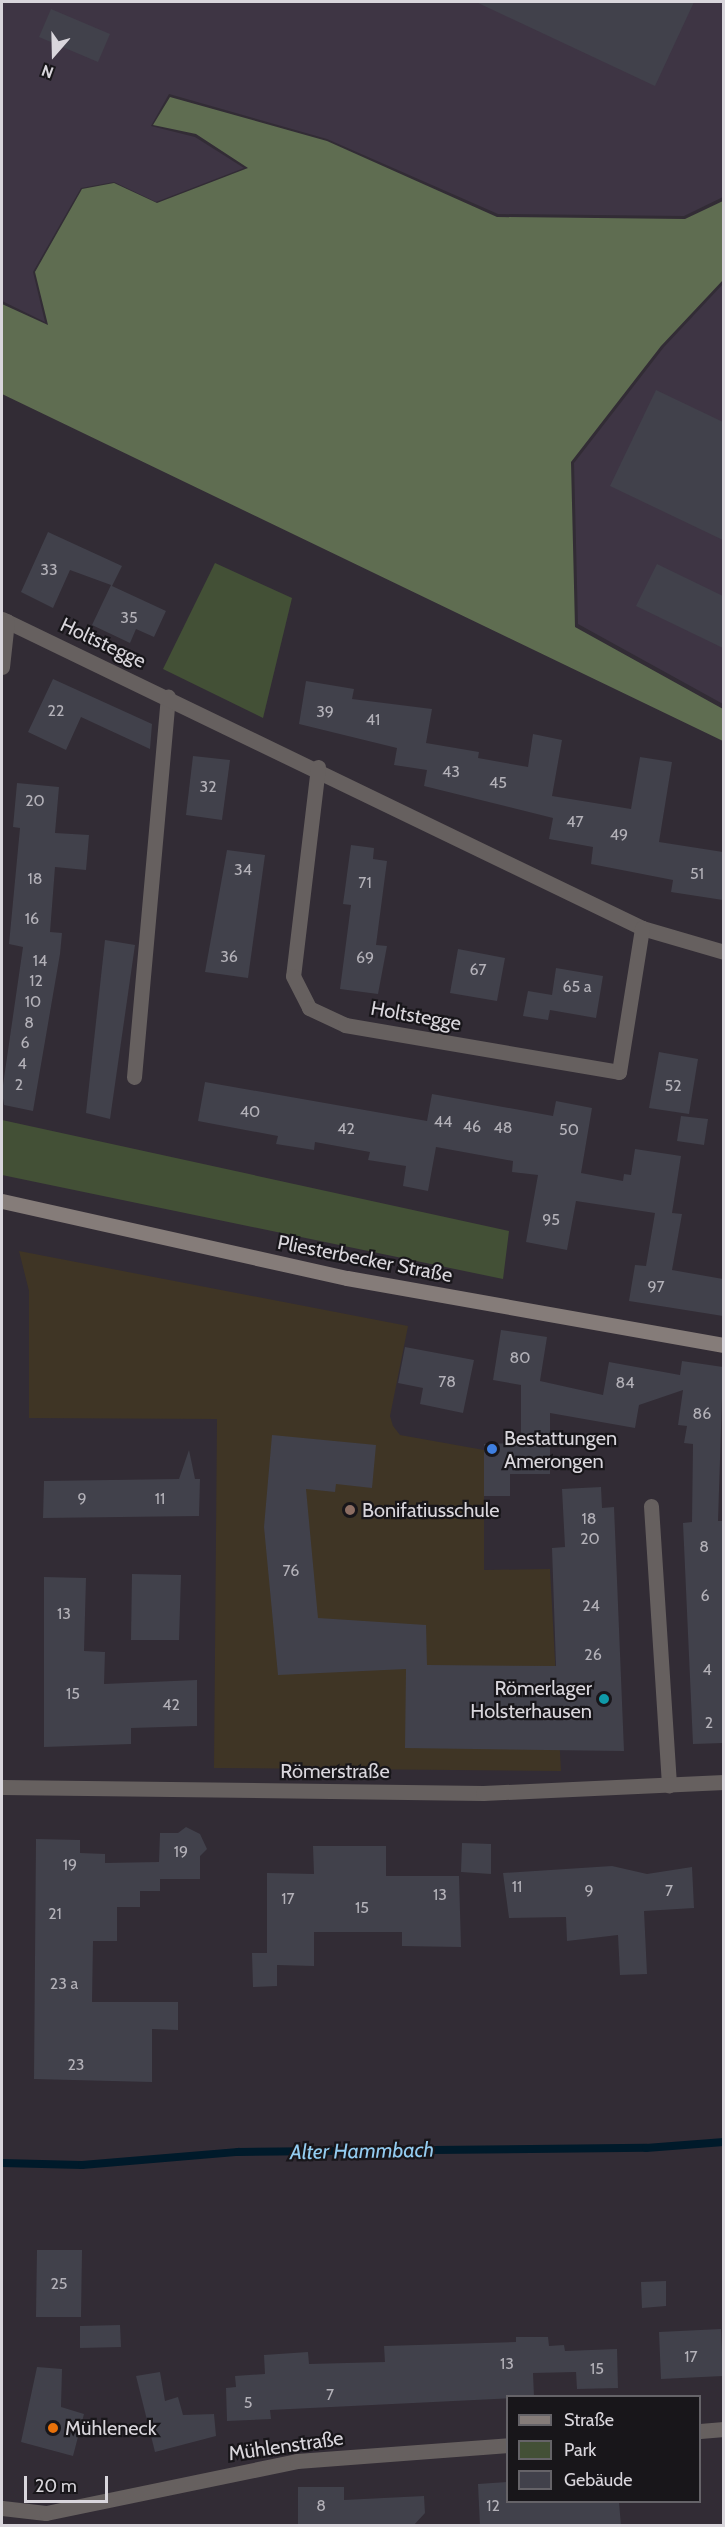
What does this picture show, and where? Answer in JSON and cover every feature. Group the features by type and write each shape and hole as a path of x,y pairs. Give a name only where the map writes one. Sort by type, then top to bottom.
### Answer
{"main road":[{"name":"Pliesterbecker Straße","path":"2,1201 347,1278 723,1345"}],"street":[{"path":"2,667 4,620"},
{"name":"Holtstegge","path":"4,620 318,767 642,928 723,952"},
{"path":"134,1077 168,697"},
{"name":"Holtstegge","path":"318,767 293,976 309,1008 345,1025 619,1072 642,928"},
{"path":"651,1506 669,1785"},
{"name":"Römerstraße","path":"2,1787 483,1792 723,1782"},
{"path":"701,2431 723,2429"},
{"name":"Mühlenstraße","path":"2,2508 46,2513 297,2461 506,2445"}],"shaded area":[{"path":"2,2 723,2 723,197 684,216 498,214 327,139 169,94 151,126 195,137 244,168 156,202 114,182 81,188 33,272 45,322 2,301"},
{"path":"723,284 723,704 578,624 574,463 664,347"},
{"name":"Bonifatiusschule","path":"19,1251 408,1326 390,1416 393,1426 400,1435 484,1450 484,1570 550,1569 561,1771 214,1768 217,1419 29,1418 29,1291"}],"green space":[{"path":"170,97 327,141 497,217 685,219 723,201 723,280 661,346 571,462 575,627 723,709 723,741 2,394 2,304 48,325 35,272 82,189 114,183 157,203 248,168 196,134 153,125"},
{"path":"215,563 292,598 263,718 163,669"},
{"path":"2,1120 509,1231 503,1279 2,1175"}],"building":[{"path":"476,2 694,2 655,86"},
{"path":"51,9 110,34 98,62 39,37"},
{"path":"656,390 723,422 723,540 610,486"},
{"path":"48,532 122,566 112,586 166,611 154,637 136,629 130,643 92,625 111,585 70,570 53,608 21,592"},
{"path":"657,564 723,596 723,648 636,606"},
{"path":"53,679 152,724 150,749 81,717 66,750 28,732"},
{"path":"306,681 354,689 352,699 432,709 426,743 479,752 478,758 528,767 533,734 562,740 552,796 631,809 640,757 672,762 659,842 723,852 723,900 671,892 673,880 591,864 593,847 549,839 553,818 424,786 427,770 394,765 397,748 299,724"},
{"path":"193,756 230,760 222,820 186,815"},
{"path":"17,783 59,787 55,833 89,835 86,870 55,867 50,932 62,933 33,1111 4,1105 2,1092 23,947 9,944 20,828 13,827"},
{"path":"351,845 374,848 373,859 387,861 376,945 387,946 378,994 340,989 351,905 343,904"},
{"path":"227,850 265,855 248,978 205,972"},
{"path":"105,940 135,945 110,1119 86,1113"},
{"path":"458,949 505,958 497,1001 450,993"},
{"path":"556,968 603,976 596,1018 550,1010 548,1020 523,1016 528,991 552,995"},
{"path":"659,1052 698,1059 689,1114 649,1108"},
{"path":"205,1082 427,1121 432,1094 553,1116 556,1101 592,1108 581,1173 623,1181 624,1174 631,1175 635,1149 681,1156 672,1213 682,1214 672,1270 723,1279 723,1316 629,1301 635,1265 646,1266 655,1213 576,1201 567,1250 526,1242 538,1175 512,1172 513,1161 436,1147 428,1191 403,1186 406,1166 368,1160 370,1152 315,1142 314,1150 276,1144 278,1136 198,1121"},
{"path":"681,1116 708,1119 704,1145 677,1141"},
{"path":"501,1330 547,1337 540,1381 603,1395 609,1362 680,1375 682,1361 723,1367 718,1521 723,1521 723,1743 693,1744 683,1523 692,1522 693,1444 684,1443 687,1426 678,1425 683,1390 639,1405 635,1428 550,1413 550,1474 510,1474 510,1496 484,1496 484,1444 521,1443 521,1385 493,1380"},
{"path":"405,1347 474,1360 463,1413 420,1404 423,1388 398,1383"},
{"path":"272,1435 376,1445 372,1488 336,1484 335,1492 306,1489 318,1618 426,1625 427,1665 556,1666 552,1548 565,1547 562,1489 601,1487 602,1508 614,1507 624,1751 405,1748 406,1669 278,1675 264,1527"},
{"path":"189,1450 195,1479 200,1479 199,1516 43,1518 44,1481 179,1479"},
{"path":"132,1574 181,1575 179,1640 131,1640"},
{"path":"44,1577 86,1578 84,1651 105,1652 104,1684 197,1680 197,1726 131,1728 131,1744 44,1747"},
{"path":"186,1827 200,1834 207,1849 200,1856 200,1879 160,1879 160,1891 140,1891 140,1907 117,1907 117,1941 93,1941 92,2002 178,2002 178,2030 152,2029 152,2082 34,2079 36,1839 80,1840 80,1853 105,1854 105,1863 159,1862 160,1833 178,1833"},
{"path":"462,1843 491,1844 491,1874 461,1872"},
{"path":"313,1846 386,1846 386,1876 459,1876 461,1947 402,1946 402,1932 314,1932 314,1966 277,1965 277,1986 253,1987 252,1953 267,1953 267,1873 314,1874"},
{"path":"612,1866 647,1874 692,1867 694,1908 644,1911 647,1974 620,1975 618,1935 567,1941 566,1917 509,1918 503,1873"},
{"path":"37,2250 82,2250 81,2317 36,2317"},
{"path":"666,2281 666,2306 642,2308 641,2282"},
{"path":"120,2325 121,2347 80,2348 80,2326"},
{"path":"721,2329 723,2376 661,2379 659,2332"},
{"path":"516,2337 548,2337 549,2346 564,2345 565,2351 617,2349 618,2388 577,2389 576,2372 533,2373 534,2395 270,2410 271,2419 227,2421 226,2388 236,2387 235,2376 265,2374 264,2355 308,2352 309,2364 385,2362 384,2346 516,2342"},
{"name":"Mühleneck","path":"37,2367 62,2369 61,2407 84,2414 73,2456 21,2442"},
{"path":"160,2372 165,2401 178,2397 183,2415 214,2414 216,2436 155,2452 136,2376"},
{"path":"506,2482 506,2503 619,2503 621,2526 480,2526 478,2484"},
{"path":"298,2487 344,2487 344,2500 424,2496 425,2513 413,2526 298,2526"}],"waterway":[{"name":"Alter Hammbach","path":"2,2163 82,2165 238,2152 646,2148 724,2142"}],"place":[{"name":"Bestattungen Amerongen","path":"492,1449"},
{"name":"Bonifatiusschule","path":"350,1510"},
{"name":"Römerlager Holsterhausen","path":"604,1699"},
{"name":"Mühleneck","path":"53,2428"}]}
